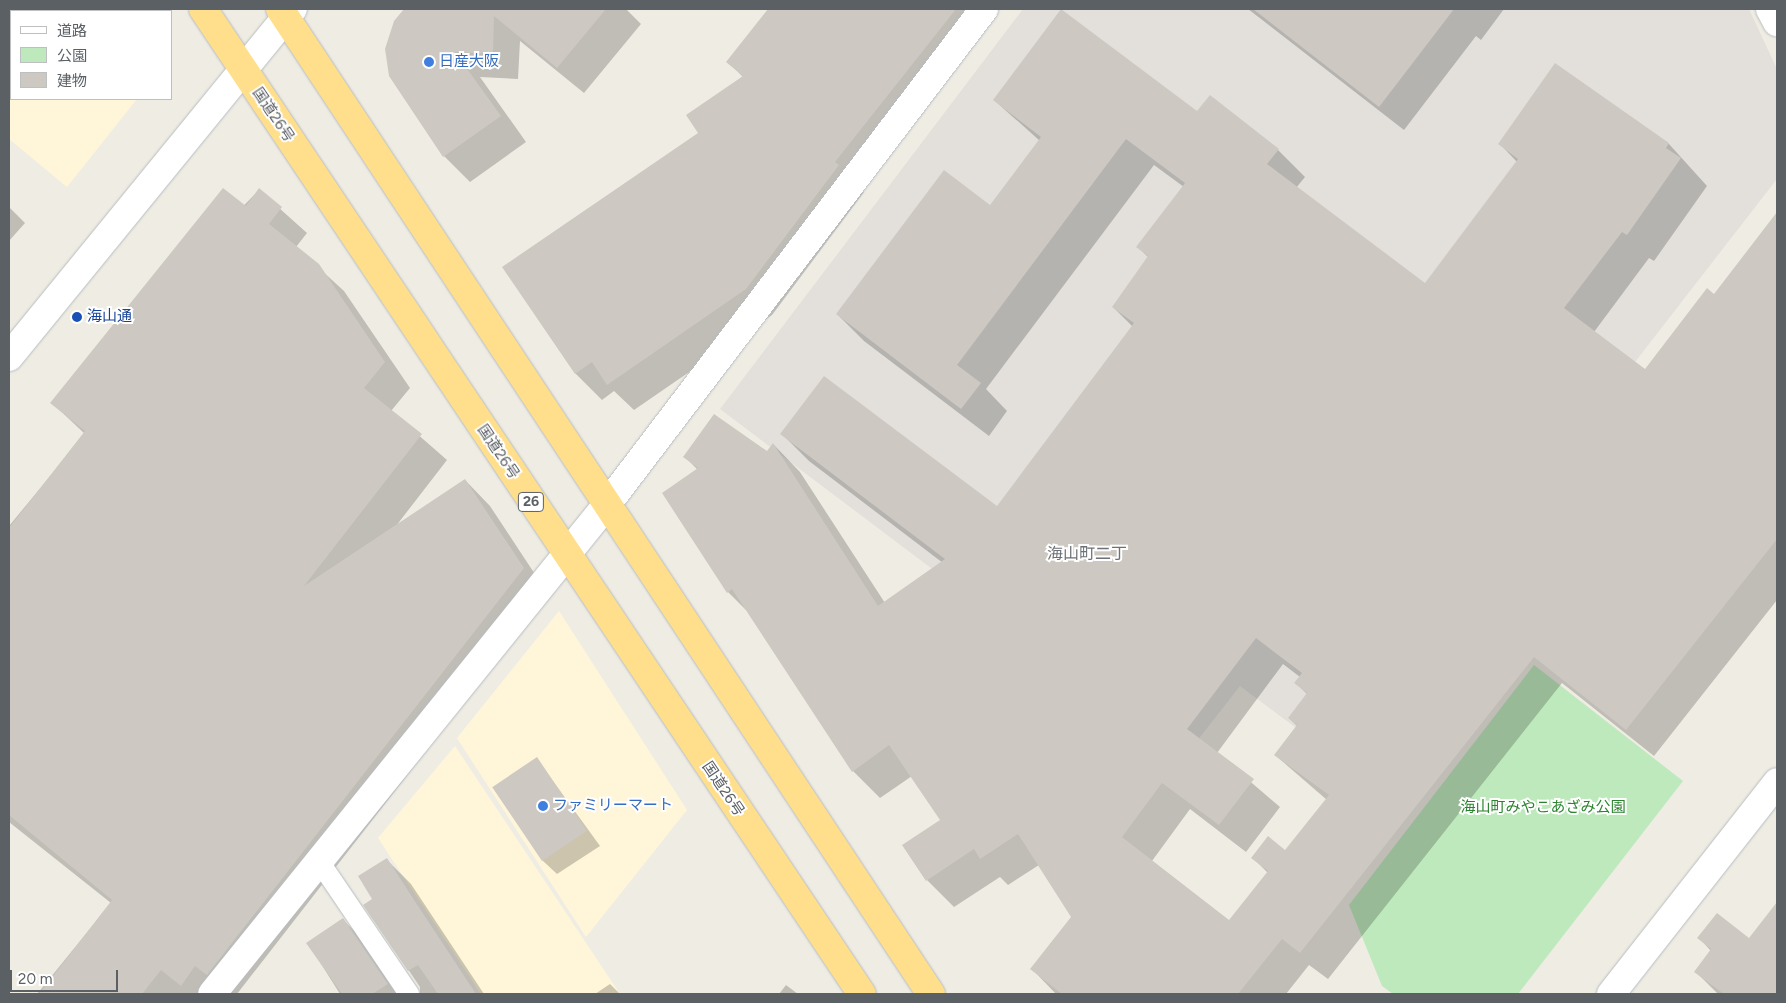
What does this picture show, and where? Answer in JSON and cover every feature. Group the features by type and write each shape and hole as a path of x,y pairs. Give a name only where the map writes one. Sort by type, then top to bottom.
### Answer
{"highway":[{"name":"国道26号","path":"203,9 859,993"},
{"path":"286,11 605,507 931,994"}],"street":[{"path":"212,994 605,507 984,9"},
{"path":"1770,9 1777,22"},
{"path":"9,357 286,11"},
{"path":"1611,994 1777,782"}],"lane":[{"path":"319,862 409,994"}],"shaded area":[{"path":"9,9 83,10 10,10 10,100 136,100 67,187 9,139"},
{"path":"1023,9 1749,9 1777,69 1777,179 1331,754 1240,686 1172,773 1147,731 720,409"},
{"path":"559,611 687,810 586,937 457,738"},
{"path":"455,746 620,994 481,994 378,838"}],"green space":[{"name":"海山町みやこあざみ公園","path":"1534,665 1683,781 1518,994 1393,994 1382,986 1349,905"}],"building":[{"path":"404,9 606,9 557,68 494,16 493,54 455,52 501,116 443,157 389,76 385,49 394,21"},
{"path":"768,9 956,9 835,162 839,165 746,289 607,385 592,362 575,374 502,267 698,133 686,115 743,76 726,62"},
{"path":"1061,9 1197,111 1210,95 1279,149 1267,164 1425,283 1518,159 1498,144 1555,63 1669,143 1666,148 1681,158 1627,235 1622,232 1564,308 1645,369 1707,288 1714,294 1777,212 1777,539 1626,730 1534,657 1300,953 1282,939 1238,994 1062,994 1030,969 1071,917 1018,834 980,859 974,849 926,881 902,845 940,820 889,745 852,772 732,589 727,593 662,493 698,468 683,457 714,414 767,451 773,443 878,606 945,559 780,434 824,376 997,506 1134,323 1112,307 1148,256 1136,247 1185,183 1126,139 957,365 981,383 961,409 836,314 944,170 990,205 1041,137 993,100","holes":["1256,638 1302,673 1294,683 1307,693 1288,718 1297,725 1274,755 1329,795 1285,850 1268,836 1251,858 1268,871 1229,920 1122,837 1162,783 1219,825 1254,779 1187,729"]},
{"path":"1253,9 1454,9 1379,107"},
{"path":"223,188 246,206 259,188 282,207 269,224 319,264 385,362 364,388 422,434 304,586 465,479 524,568 207,975 195,966 181,986 161,970 142,994 39,994 112,900 9,815 9,528 85,431 50,403"},
{"path":"537,757 587,831 542,861 492,787"},
{"path":"387,858 476,994 438,994 418,965 408,971 363,905 372,899 358,876"},
{"path":"1777,902 1777,994 1724,994 1694,972 1711,949 1697,938 1717,913 1749,938"},
{"path":"343,918 388,984 372,994 342,994 306,943"}],"place":[{"name":"日産大阪","path":"429,62"},
{"name":"海山通","path":"77,317"},
{"name":"ファミリーマート","path":"543,806"}],"district":[{"name":"海山町二丁","path":"1087,554"}]}
